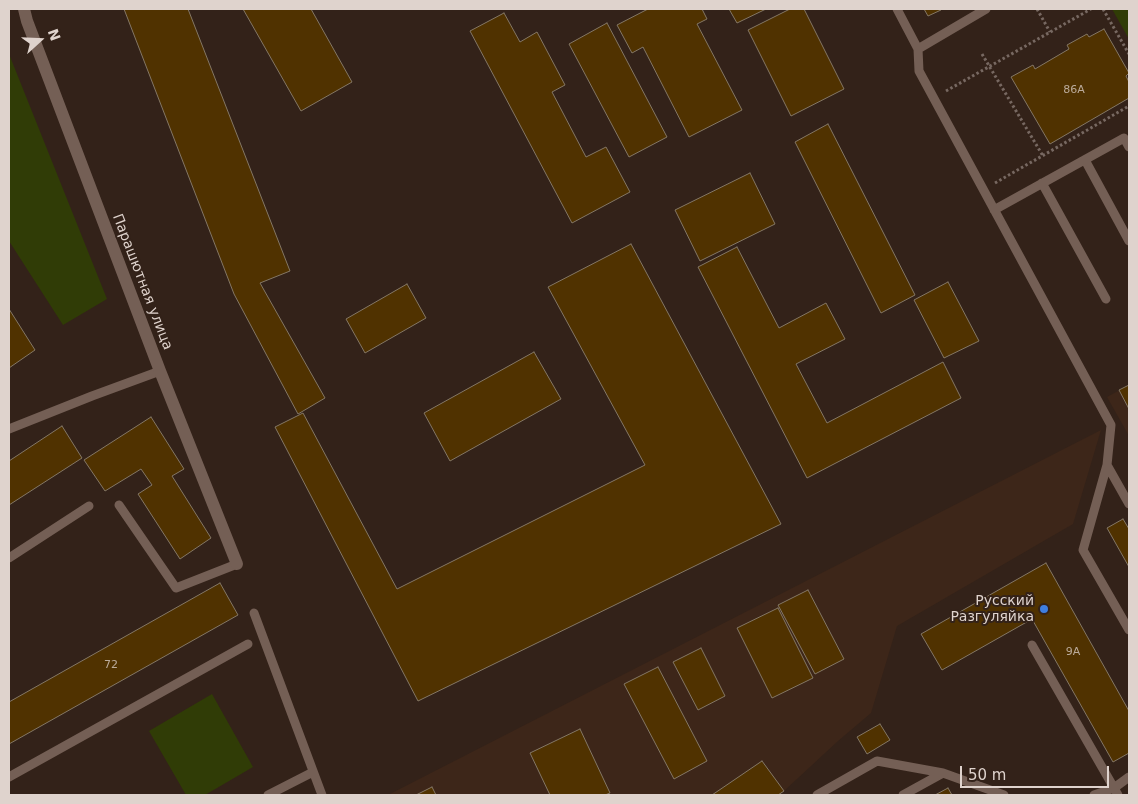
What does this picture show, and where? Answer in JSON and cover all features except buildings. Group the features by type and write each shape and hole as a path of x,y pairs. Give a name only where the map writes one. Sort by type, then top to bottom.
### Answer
{"street":[{"name":"Парашютная улица","path":"24,9 160,371 237,564"}],"lane":[{"path":"897,9 918,49 918,70 1111,425 1107,465 1083,550 1129,630"},
{"path":"918,49 976,11 986,9"},
{"path":"994,210 1124,138 1129,147"},
{"path":"1084,160 1129,241"},
{"path":"1042,183 1106,299"},
{"path":"9,429 160,371"},
{"path":"1107,465 1129,504"},
{"path":"9,558 90,506"},
{"path":"119,506 176,588 237,564"},
{"path":"254,612 322,795"},
{"path":"9,777 248,644"},
{"path":"1032,645 1116,792"},
{"path":"817,795 877,761 943,773 1004,795"},
{"path":"268,795 313,772"},
{"path":"903,795 943,773"},
{"path":"1094,795 1116,792 1129,777"}],"path":[{"path":"1037,9 1050,32"},
{"path":"934,98 1091,9"},
{"path":"1103,9 1129,54"},
{"path":"982,54 1043,156"},
{"path":"983,190 1129,106"}],"shaded area":[{"path":"1129,385 1129,436 1107,397"},
{"path":"1101,430 1073,524 897,626 871,713 778,795 388,795"}],"green space":[{"path":"1112,9 1129,9 1129,39"},
{"path":"9,54 107,299 63,325 9,241"},
{"path":"212,694 253,767 205,795 186,795 149,731"}],"place":[{"name":"Русский Разгуляйка","path":"1044,609"}]}
